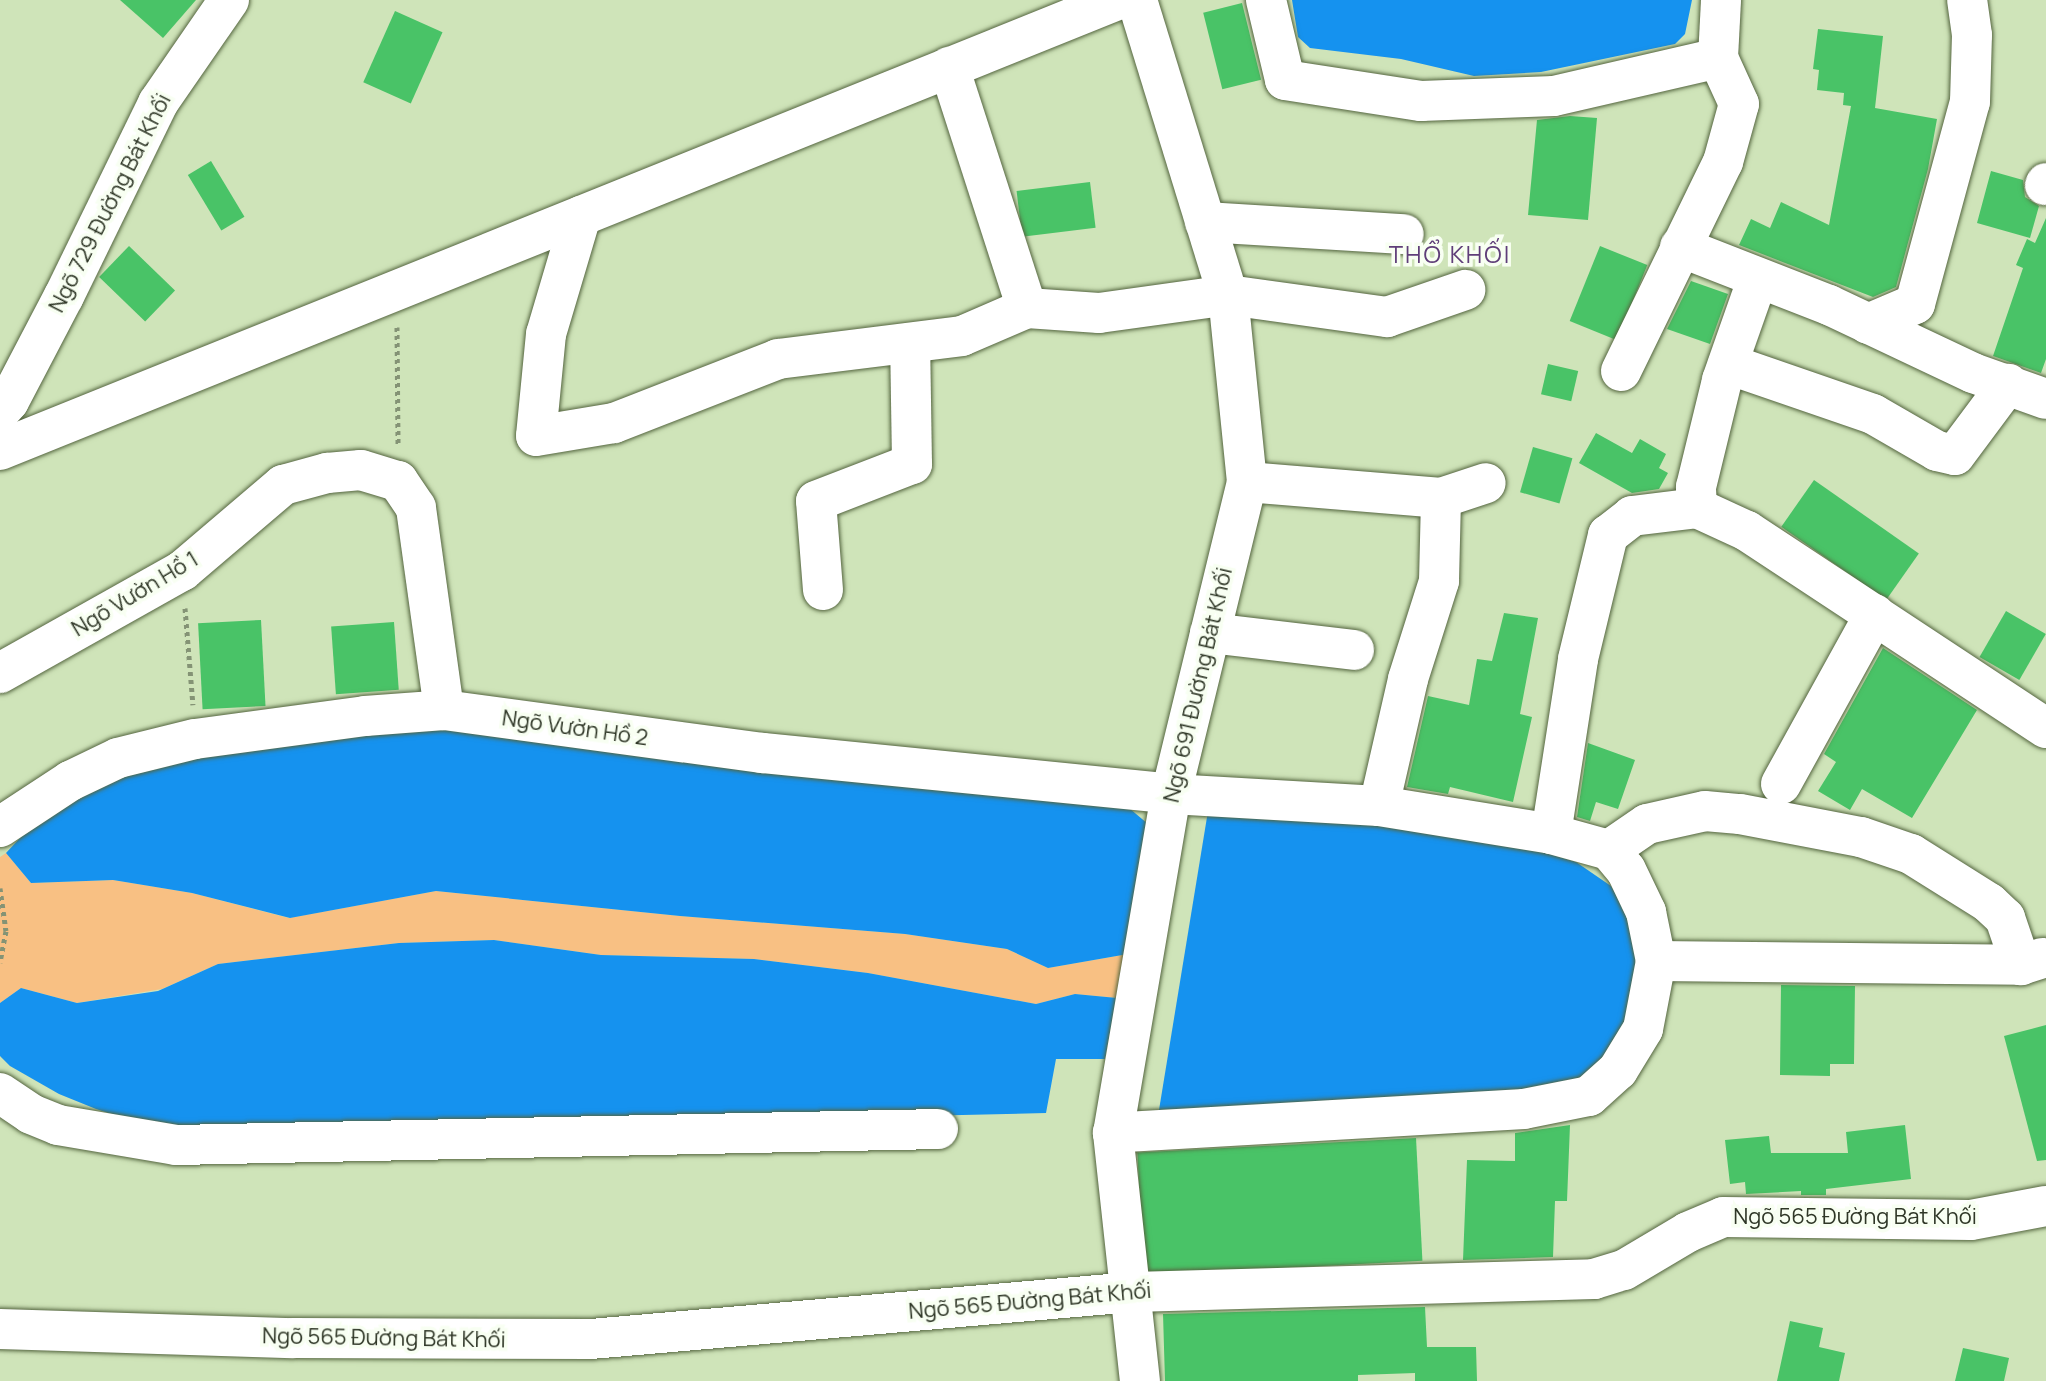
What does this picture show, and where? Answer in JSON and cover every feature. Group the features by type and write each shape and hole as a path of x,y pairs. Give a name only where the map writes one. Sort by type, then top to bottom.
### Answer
{"street":[{"name":"Ngõ 729 Đường Bát Khối","path":"0,411 9,401 64,296 158,103 229,0"},
{"path":"0,450 1117,0"},
{"name":"Ngõ 691 Đường Bát Khối","path":"1137,0 1228,295 1247,482 1171,794 1113,1133 1133,1292 1140,1381"},
{"path":"1266,0 1285,80 1421,101 1554,96 1718,58"},
{"path":"1621,371 1723,162 1739,104 1718,58 1721,0"},
{"path":"1868,324 1915,304 1970,102 1972,35 1967,0"},
{"path":"949,67 1027,308"},
{"path":"581,216 546,334 536,436 614,423 778,359 962,336 1027,308 1099,313 1228,295 1387,317 1465,290"},
{"path":"1205,222 1404,234"},
{"path":"1680,247 1868,324 1973,373 2046,399"},
{"path":"1697,508 1696,487 1728,364 1758,278"},
{"path":"823,590 816,501 912,464 910,343"},
{"path":"1728,364 1873,414 1937,451 1955,455 2008,384"},
{"name":"Ngõ Vườn Hồ 1","path":"0,673 182,571 283,485 327,473 361,470 398,481"},
{"path":"398,481 416,508 444,710"},
{"path":"1247,482 1441,498 1486,483"},
{"path":"1379,806 1408,679 1439,581 1441,498"},
{"path":"1551,834 1578,659 1608,535 1632,516 1697,508 1747,531 2046,728"},
{"path":"1781,784 1875,614"},
{"path":"1210,633 1354,650"},
{"name":"Ngõ Vườn Hồ 2","path":"0,827 70,781 118,758 195,739 365,716 444,710 718,748 1171,794 1379,806 1551,834 1609,850"},
{"path":"1113,1133 1524,1109 1589,1096 1618,1070 1643,1029 1656,961 1646,912 1626,870 1609,850 1647,824 1705,811 1788,822 1861,837 1911,854 1989,903 2005,918 2033,961"},
{"path":"1656,961 2033,961"},
{"path":"0,1093 31,1114 58,1125 176,1145 938,1129"},
{"name":"Ngõ 565 Đường Bát Khối","path":"0,1329 293,1338 591,1339 1133,1292 1594,1279 1624,1270 1688,1232 1723,1217 1971,1220 2046,1206"}],"path":[{"path":"397,290 398,481"},
{"path":"182,571 195,739"},
{"path":"0,888 6,931 0,962"}],"shaded area":[{"path":"6,853 31,883 113,880 192,893 289,918 436,891 680,916 905,934 1007,949 1048,968 1128,954 1117,998 1075,994 1036,1004 868,973 754,959 601,955 494,940 399,943 218,964 162,989 77,1003 21,988 0,1003 0,857"}],"water":[{"path":"1292,0 1692,0 1685,34 1675,44 1541,72 1474,76 1401,59 1310,48 1298,37"},
{"path":"467,725 1129,808 1148,824 1128,954 1048,968 1007,949 905,934 680,916 436,891 290,918 192,893 113,880 31,883 6,853 34,823 104,774 249,744"},
{"path":"1208,811 1408,821 1504,840 1576,862 1611,886 1634,922 1639,968 1630,1012 1614,1047 1590,1071 1566,1087 1513,1097 1159,1110"},
{"path":"494,940 601,955 754,959 868,973 1036,1004 1075,994 1117,998 1105,1059 1056,1059 1046,1113 207,1132 136,1122 96,1109 59,1094 10,1066 0,1056 0,1003 21,988 77,1003 158,991 218,964 399,943"}],"building":[{"path":"120,0 196,0 163,38"},
{"path":"1242,3 1261,80 1222,89 1203,13"},
{"path":"395,11 443,32 411,103 363,82"},
{"path":"1818,29 1883,36 1875,108 1937,119 1928,169 1896,287 1873,297 1739,245 1751,219 1770,228 1781,202 1829,225 1851,106 1843,105 1844,93 1817,90 1819,70 1813,69"},
{"path":"1570,116 1597,118 1588,220 1528,215 1537,120"},
{"path":"211,161 244,217 221,231 188,175"},
{"path":"1991,171 2023,180 2025,197 2039,206 2030,238 1977,223"},
{"path":"1090,182 1096,228 1022,237 1017,191"},
{"path":"2046,218 2046,359 2041,373 1993,356 2023,268 2016,265 2027,239 2035,243"},
{"path":"129,246 175,290 145,321 99,277"},
{"path":"1600,246 1647,265 1617,340 1570,321"},
{"path":"1691,281 1728,294 1710,344 1667,329"},
{"path":"1548,364 1578,371 1571,401 1541,394"},
{"path":"1596,433 1632,453 1640,439 1666,454 1659,468 1668,473 1659,489 1632,493 1579,463"},
{"path":"1533,447 1572,458 1559,503 1520,492"},
{"path":"1814,480 1919,553 1886,600 1781,527"},
{"path":"2006,611 2046,634 2019,680 1980,657"},
{"path":"1504,613 1538,618 1520,714 1532,717 1513,802 1450,787 1448,794 1407,787 1428,696 1469,705 1477,659 1492,661"},
{"path":"261,620 266,706 203,709 198,623"},
{"path":"394,622 399,690 336,694 331,626"},
{"path":"1883,648 1977,710 1912,818 1862,789 1850,810 1818,791 1836,762 1824,754"},
{"path":"1588,743 1635,760 1618,809 1596,802 1590,821 1577,817"},
{"path":"1781,985 1855,986 1854,1064 1830,1064 1830,1076 1780,1075"},
{"path":"2046,1025 2046,1160 2037,1161 2004,1036"},
{"path":"1570,1125 1567,1201 1555,1201 1553,1257 1463,1260 1467,1160 1515,1161 1515,1133"},
{"path":"1905,1125 1911,1179 1826,1189 1826,1195 1801,1195 1801,1191 1746,1194 1745,1182 1730,1184 1725,1140 1769,1136 1771,1153 1848,1153 1846,1132"},
{"path":"1416,1138 1422,1261 1144,1275 1137,1153"},
{"path":"1425,1307 1427,1347 1476,1347 1477,1381 1415,1381 1415,1373 1358,1375 1358,1381 1165,1381 1163,1314"},
{"path":"1790,1321 1823,1328 1819,1347 1845,1353 1839,1381 1777,1381"},
{"path":"1963,1348 2009,1358 2004,1381 1955,1381"}],"district":[{"name":"THỔ KHỐI","path":"1450,254"}]}
